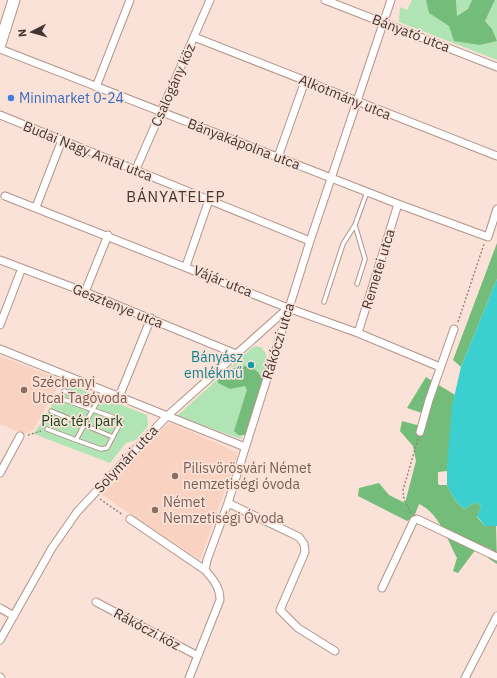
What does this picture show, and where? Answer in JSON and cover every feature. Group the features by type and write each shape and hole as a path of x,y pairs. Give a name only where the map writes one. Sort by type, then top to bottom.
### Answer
{"main road":[{"path":"0,44 14,0"}],"street":[{"path":"96,87 130,0"},
{"name":"Csalogány köz","path":"136,170 210,0"},
{"name":"Bányató utca","path":"325,0 497,67"},
{"name":"Rákóczi utca","path":"205,570 228,503 288,308 356,102 392,0"},
{"name":"Alkotmány utca","path":"194,37 305,80 356,102 497,156"},
{"name":"Bányakápolna utca","path":"0,49 160,112 332,177 398,204 488,237"},
{"path":"278,157 305,80"},
{"name":"Budai Nagy Antal utca","path":"0,115 310,241"},
{"path":"36,207 62,140"},
{"name":"Vájár utca","path":"5,196 108,235 288,308 358,333 440,368"},
{"path":"186,266 209,200"},
{"name":"Remetei utca","path":"358,333 398,204"},
{"path":"488,237 497,209"},
{"path":"86,292 108,235"},
{"name":"Gesztenye utca","path":"0,260 86,292 236,354"},
{"path":"0,325 22,268"},
{"name":"Solymári utca","path":"0,640 52,548 77,512 166,416 288,308"},
{"path":"119,397 151,318"},
{"path":"420,432 454,329"},
{"path":"0,349 245,447"},
{"path":"0,473 20,436"},
{"path":"228,503 299,537 304,544 305,552 280,610 298,628 335,651"},
{"path":"130,519 205,570 215,581 220,591 220,600 189,678"},
{"path":"382,588 414,520 417,520 497,557"},
{"name":"Rákóczi köz","path":"96,602 198,656"},
{"path":"0,608 14,616"},
{"path":"465,678 497,616"}],"lane":[{"path":"324,302 343,244 355,225 367,191"},
{"path":"355,225 365,259 357,284"},
{"path":"47,429 101,450 107,448 121,422 60,398 64,391 88,400"},
{"path":"76,440 104,391"},
{"path":"51,412 113,437"}],"path":[{"path":"454,329 482,246 488,237"},
{"path":"20,436 34,434 47,429"},
{"path":"414,520 404,500 403,490 420,432"},
{"path":"93,495 130,519"},
{"path":"202,518 214,522"}],"shaded area":[{"path":"0,356 62,380 33,430 25,434 0,424"},
{"name":"Pilisvörösvári Német nemzetiségi óvoda","path":"171,423 237,452 237,457 200,560 102,495 167,424"}],"green space":[{"path":"412,0 426,0 429,13 480,45 497,41 497,60 399,22 400,7 407,10"},
{"path":"426,0 456,0 457,16 468,9 472,0 495,0 485,21 492,29 497,41 480,45 454,41 449,26 429,13"},
{"path":"456,0 472,0 468,9 457,16"},
{"path":"495,0 497,0 497,41 492,29 485,21"},
{"path":"497,243 497,279 461,367 453,360"},
{"path":"256,346 261,347 267,359 267,366 263,379 260,373 235,366 231,368 260,378 241,439 177,416 252,348"},
{"path":"240,365 254,369 263,379 245,435 238,435 234,431 247,390 245,386 230,389 218,383 218,376"},
{"path":"426,377 455,395 447,471 438,472 438,483 439,485 447,485 455,500 464,509 476,502 481,506 477,517 485,526 496,525 497,564 488,558 491,549 479,545 458,573 453,571 457,558 442,527 426,508 419,504 414,517 407,521 358,496 359,488 379,483 389,495 405,503 416,461 413,446 400,431 402,421 424,427 428,415 407,408"},
{"name":"Piac tér, park","path":"66,383 147,415 148,426 136,440 126,443 110,463 34,434"}],"water":[{"path":"497,279 497,526 485,526 477,516 481,506 476,502 464,509 455,500 447,485 447,468 452,406 461,367"}],"place":[{"name":"Minimarket 0-24","path":"11,98"},
{"name":"Bányász emlékmű","path":"251,365"},
{"name":"Széchenyi Utcai Tagóvoda","path":"24,390"},
{"name":"Pilisvörösvári Német nemzetiségi óvoda","path":"175,476"},
{"name":"Német Nemzetiségi Óvoda","path":"155,510"}],"district":[{"name":"BÁNYATELEP","path":"176,197"}]}
